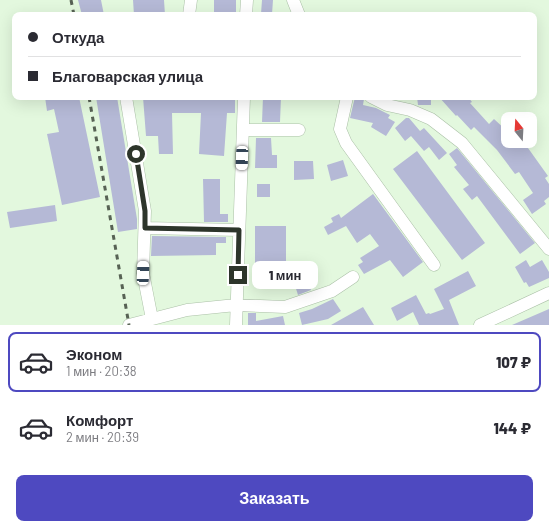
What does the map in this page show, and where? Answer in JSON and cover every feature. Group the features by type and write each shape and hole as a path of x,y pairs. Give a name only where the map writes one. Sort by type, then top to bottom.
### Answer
{"street":[{"path":"189,12 191,0"},
{"path":"246,12 247,0"},
{"path":"293,0 298,12"},
{"path":"126,100 145,211 143,273 152,319"},
{"path":"236,325 244,100"},
{"path":"346,100 340,129 346,143 434,265"},
{"path":"377,100 387,105 410,110 431,119 462,143 549,249"},
{"path":"243,130 299,130"},
{"path":"145,228 239,230"},
{"path":"129,325 187,310 236,305 285,307 332,291 353,276"},
{"path":"480,325 549,293"}],"building":[{"path":"78,0 101,0 103,12 81,12"},
{"path":"133,0 164,0 165,12 134,12"},
{"path":"214,0 236,0 236,12 214,12"},
{"path":"262,0 273,0 272,12 261,12"},
{"path":"45,100 80,100 100,197 62,205 47,134 59,132 54,109 47,111"},
{"path":"96,100 117,100 137,219 137,229 118,232"},
{"path":"143,100 235,100 235,113 227,113 224,156 199,154 201,113 172,113 173,154 159,154 158,136 146,136"},
{"path":"263,100 281,100 280,122 262,122"},
{"path":"354,100 364,100 363,105 376,108 390,115 388,118 395,122 386,136 371,127 373,123 350,118"},
{"path":"417,100 431,100 431,105 418,105"},
{"path":"442,100 470,100 472,102 470,103 489,124 494,119 501,126 501,148 528,148 548,176 545,178 549,184 549,197 544,201 546,204 532,214 523,200 533,193 519,172 515,174 497,150 474,127 471,130 457,115 456,116"},
{"path":"406,118 409,118 420,131 424,128 447,153 439,160 429,147 424,151 411,136 405,141 395,128"},
{"path":"256,138 271,138 272,155 277,155 277,168 255,168"},
{"path":"457,148 535,243 520,254 477,196 472,200 463,189 469,185 454,167 457,165 449,154"},
{"path":"417,151 485,243 462,260 393,169"},
{"path":"343,160 348,176 331,181 327,165"},
{"path":"294,161 313,161 314,179 294,180"},
{"path":"203,179 220,179 220,214 228,214 228,222 204,222"},
{"path":"257,184 270,184 270,197 257,197"},
{"path":"373,194 423,262 403,277 390,260 364,274 358,265 363,262 360,258 379,246 370,234 357,243 346,226 328,235 324,227 333,222 331,218 339,214 341,218"},
{"path":"55,205 57,221 10,228 7,212"},
{"path":"255,226 286,226 286,263 255,263"},
{"path":"152,236 226,237 226,243 216,243 216,255 151,256"},
{"path":"526,260 530,267 542,260 549,272 549,278 529,287 526,282 524,283 515,267"},
{"path":"468,271 476,286 449,300 459,325 419,325 413,312 397,321 391,308 416,295 426,314 444,309 434,289"},
{"path":"306,275 311,290 298,295 293,279"},
{"path":"333,299 341,311 328,319 302,325 299,313 312,309"},
{"path":"363,307 374,325 331,325"},
{"path":"549,309 549,325 512,325"},
{"path":"248,313 256,313 256,321 283,316 285,325 248,325"}],"railway":[{"path":"71,0 73,12"},
{"path":"90,100 129,325"}],"route":[{"path":"136,154 145,211 145,228 239,230 238,275"}]}
